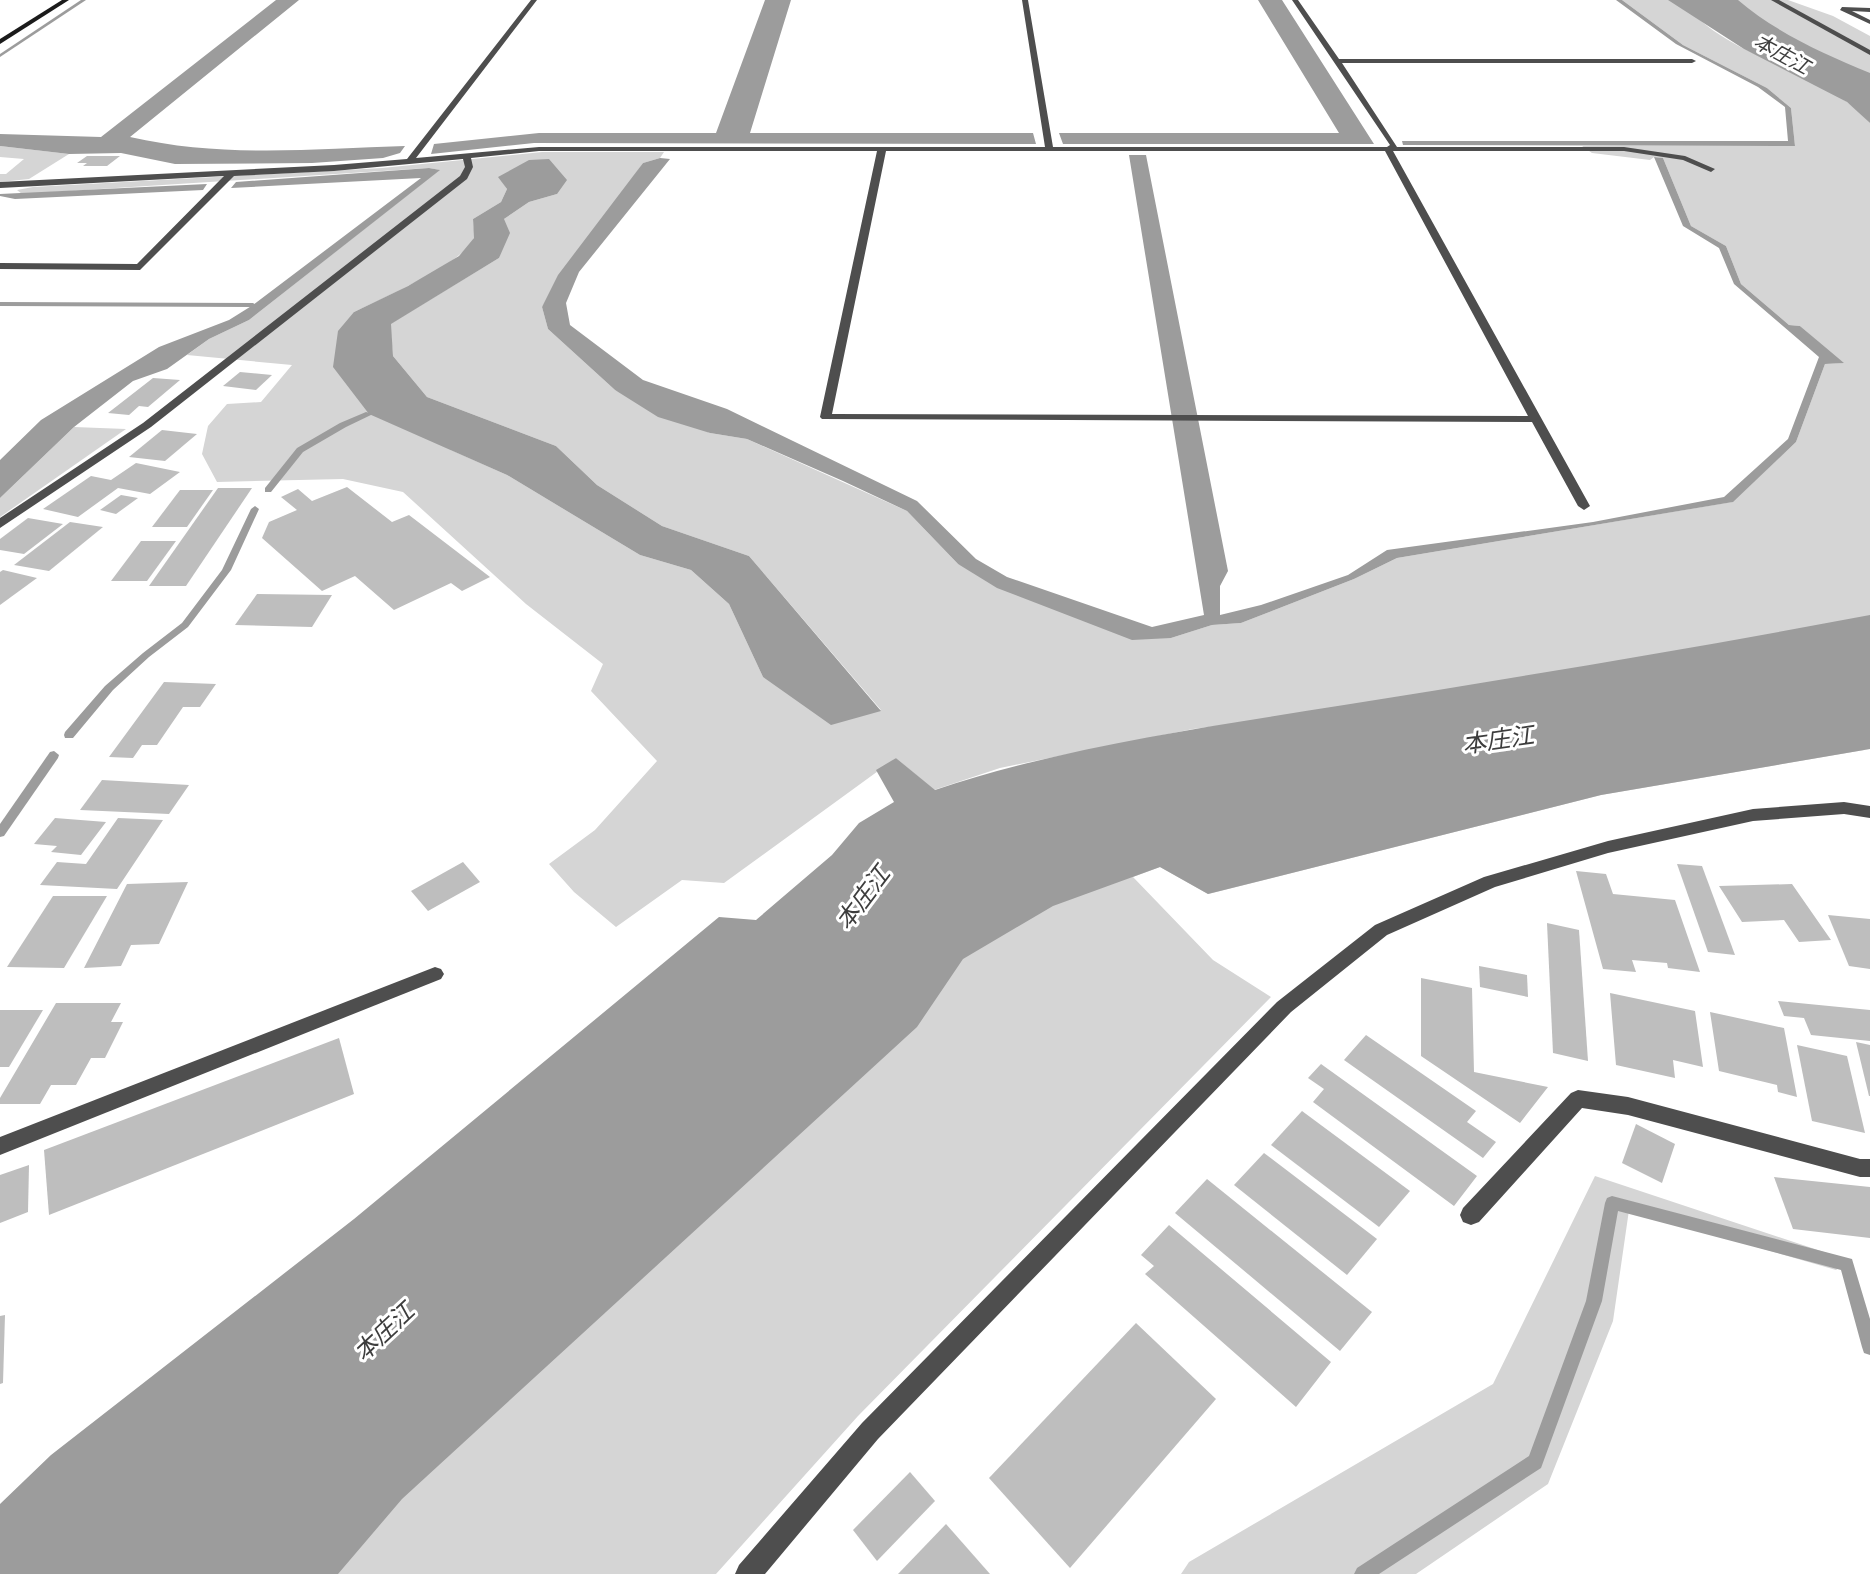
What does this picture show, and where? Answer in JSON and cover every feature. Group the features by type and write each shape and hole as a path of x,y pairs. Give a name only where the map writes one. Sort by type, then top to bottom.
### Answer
{"main road":[{"path":"0,42 66,0"}],"street":[{"path":"409,162 534,0"},
{"path":"1025,0 1049,149"},
{"path":"1295,0 1394,145 1388,150"},
{"path":"1774,0 1870,53"},
{"path":"1870,10 1842,9 1870,22"},
{"path":"1336,61 1692,61"},
{"path":"0,185 409,162 555,148 1624,149 1685,158 1711,169"},
{"path":"882,149 826,417 1534,419"},
{"path":"1388,150 1584,506"},
{"path":"0,524 147,425 259,339 464,177 469,167 467,157"},
{"path":"0,266 140,267 232,173"},
{"path":"748,1574 870,1431 1284,1007 1381,930 1490,882 1608,847 1753,815 1844,808 1870,812"},
{"path":"0,1146 435,974"},
{"path":"1471,1215 1578,1099 1628,1106 1860,1168 1870,1168"}],"shaded area":[{"path":"1622,0 1681,0 1717,33 1827,89 1850,104 1870,123 1870,642 1193,729 1000,768 934,790 896,758 724,883 682,880 616,927 574,892 549,864 595,830 657,761 591,691 603,664 526,604 403,492 343,479 217,482 202,454 208,426 227,404 261,402 292,365 187,355 209,339 249,320 439,170 429,168 22,194 17,190 382,168 542,152 664,152 660,158 643,163 542,307 548,329 615,390 710,433 747,439 907,511 958,564 1171,638 1212,625 1241,623 1354,579 1397,558 1732,502 1796,442 1825,364 1842,363 1800,326 1789,325 1741,284 1726,246 1691,226 1663,158 1650,160 1592,153 1582,146 1795,146 1791,108 1767,88 1683,45","holes":["499,177 557,194 529,202 504,219 499,258 390,324 393,356 427,397 556,446 597,485 662,526 749,556 881,710 763,677 729,604 691,570 640,555 507,475 451,450 354,312 420,280 468,248 474,238 473,219 501,202 507,189"]},
{"path":"1724,0 1788,0 1833,16 1870,36 1870,86"},
{"path":"0,146 69,154 29,179 0,182 0,174 6,174 24,159 0,157"},
{"path":"74,427 126,429 0,517 0,498"},
{"path":"1870,749 1601,795 1208,894 1160,867 1133,877 1213,960 1271,997 858,1416 716,1574 264,1574 1048,844"},
{"path":"1595,1176 1848,1260 1836,1270 1629,1210 1613,1321 1548,1484 1416,1574 1181,1574 1189,1562 1493,1384"}],"water":[{"path":"276,0 299,0 130,137 164,144 232,150 405,146 400,153 383,158 312,163 175,164 121,153 69,154 0,146 0,134 101,137"},
{"path":"765,0 791,0 750,133 1033,133 1036,144 534,143 431,154 434,144 539,133 716,133"},
{"path":"1258,0 1282,0 1374,144 1063,144 1059,133 1339,133"},
{"path":"1616,0 1622,0 1683,45 1767,88 1791,108 1795,146 1403,145 1402,141 1788,141 1785,107 1758,87 1676,44"},
{"name":"本庄江","path":"1668,0 1738,0 1784,32 1870,73 1870,123 1847,102 1744,49"},
{"path":"1129,155 1146,155 1228,571 1220,586 1220,615 1261,605 1348,575 1387,550 1593,522 1724,497 1788,439 1819,357 1734,284 1719,248 1683,226 1654,157 1663,158 1691,226 1726,246 1741,284 1789,325 1800,326 1844,363 1825,364 1796,442 1733,502 1397,558 1354,579 1241,623 1212,625 1171,638 1132,640 997,588 958,564 907,511 747,439 710,433 658,417 615,390 548,329 542,307 558,275 643,163 660,158 670,159 579,272 566,303 570,325 643,380 727,409 917,501 976,559 1007,577 1152,627 1204,615"},
{"path":"549,159 567,180 557,194 529,202 504,219 510,233 499,258 391,324 393,356 427,397 556,446 597,485 662,526 749,556 881,711 831,725 763,677 729,604 691,570 640,555 507,475 369,414 333,367 338,331 354,312 408,286 459,256 474,238 473,219 501,202 507,189 498,177 529,160"},
{"path":"429,168 440,170 249,320 209,339 167,369 133,381 74,427 0,498 0,460 41,420 159,347 229,320 253,305 421,178 231,188 236,182"},
{"path":"207,184 203,190 15,199 0,196 0,194"},
{"name":"本庄江","path":"1870,615 1870,749 1601,795 1208,894 1160,867 1053,906 963,959 917,1027 402,1499 338,1574 0,1574 0,1504 51,1455 354,1219 719,917 756,920 832,855 859,823 894,802 876,770 896,758 935,790 1035,761 1137,739 1607,662"}],"building":[{"path":"87,156 120,156 107,166 77,163"},
{"path":"240,372 272,375 256,390 223,386"},
{"path":"153,378 180,380 148,407 139,406 129,415 108,413"},
{"path":"162,430 197,434 165,461 129,457"},
{"path":"136,463 180,472 150,494 118,488 78,517 43,509 91,476 111,480"},
{"path":"347,487 392,522 409,515 490,577 462,591 451,583 394,610 355,576 322,591 262,538 269,522 297,510 281,497 298,489 312,501"},
{"path":"218,488 252,488 186,586 149,586"},
{"path":"180,490 213,490 187,527 152,527"},
{"path":"121,495 138,498 116,514 100,510"},
{"path":"28,518 63,524 24,554 0,550 0,539"},
{"path":"70,522 103,527 49,571 14,565"},
{"path":"141,541 176,541 147,581 111,581"},
{"path":"3,570 37,578 0,605 0,572"},
{"path":"257,594 332,595 312,627 235,625"},
{"path":"164,682 216,684 200,707 183,707 157,745 142,745 133,758 109,757"},
{"path":"102,780 189,785 169,814 80,810"},
{"path":"55,818 106,822 81,855 51,852 57,846 34,844"},
{"path":"118,818 163,820 117,889 40,885 57,862 86,864"},
{"path":"463,862 480,882 428,911 411,891"},
{"path":"1677,864 1702,866 1735,955 1708,952"},
{"path":"1576,871 1606,874 1613,894 1675,900 1700,972 1668,968 1667,963 1632,960 1636,972 1603,969"},
{"path":"188,882 159,944 131,945 121,966 84,968 127,884"},
{"path":"1792,884 1831,940 1799,942 1784,920 1742,922 1719,886"},
{"path":"53,896 107,896 64,968 7,967"},
{"path":"1828,915 1870,919 1870,969 1849,966"},
{"path":"1547,923 1579,930 1588,1061 1553,1053"},
{"path":"1479,966 1527,975 1528,997 1480,987"},
{"path":"1421,978 1472,988 1474,1072 1548,1087 1520,1123 1421,1056"},
{"path":"1610,993 1695,1011 1703,1067 1673,1060 1675,1078 1616,1065"},
{"path":"1778,1001 1870,1010 1870,1041 1811,1035 1804,1018 1784,1016"},
{"path":"56,1003 121,1003 111,1022 123,1022 105,1058 91,1058 76,1085 51,1085 40,1104 0,1104 0,1098"},
{"path":"0,1010 43,1010 9,1067 0,1067"},
{"path":"1710,1012 1784,1028 1797,1097 1778,1092 1777,1085 1719,1071"},
{"path":"1366,1035 1476,1111 1467,1122 1496,1142 1483,1158 1344,1060"},
{"path":"339,1038 354,1094 49,1215 44,1150"},
{"path":"1856,1042 1870,1045 1870,1096 1869,1096"},
{"path":"1797,1045 1847,1056 1865,1133 1812,1121"},
{"path":"1321,1064 1477,1176 1454,1206 1313,1102 1324,1089 1308,1078"},
{"path":"1302,1111 1410,1191 1379,1227 1271,1145"},
{"path":"1636,1124 1675,1144 1662,1183 1622,1163"},
{"path":"1264,1153 1377,1239 1347,1275 1234,1185"},
{"path":"29,1165 28,1212 0,1223 0,1175"},
{"path":"1774,1177 1870,1187 1870,1238 1793,1229"},
{"path":"1207,1179 1372,1312 1340,1351 1175,1213"},
{"path":"1169,1225 1331,1362 1296,1407 1145,1274 1154,1266 1141,1255"},
{"path":"5,1315 3,1383 0,1384 0,1316"},
{"path":"1136,1323 1216,1399 1070,1568 989,1478"},
{"path":"910,1472 935,1501 877,1561 853,1530"},
{"path":"946,1524 990,1574 898,1574"}],"waterway":[{"path":"0,56 84,0"},
{"path":"0,304 253,305"},
{"path":"268,490 300,450 369,414"},
{"path":"69,735 109,688 185,625 226,570 255,509"},
{"path":"0,833 54,755"},
{"path":"1363,1574 1535,1462 1594,1301 1612,1203 1847,1264 1870,1347"}]}
